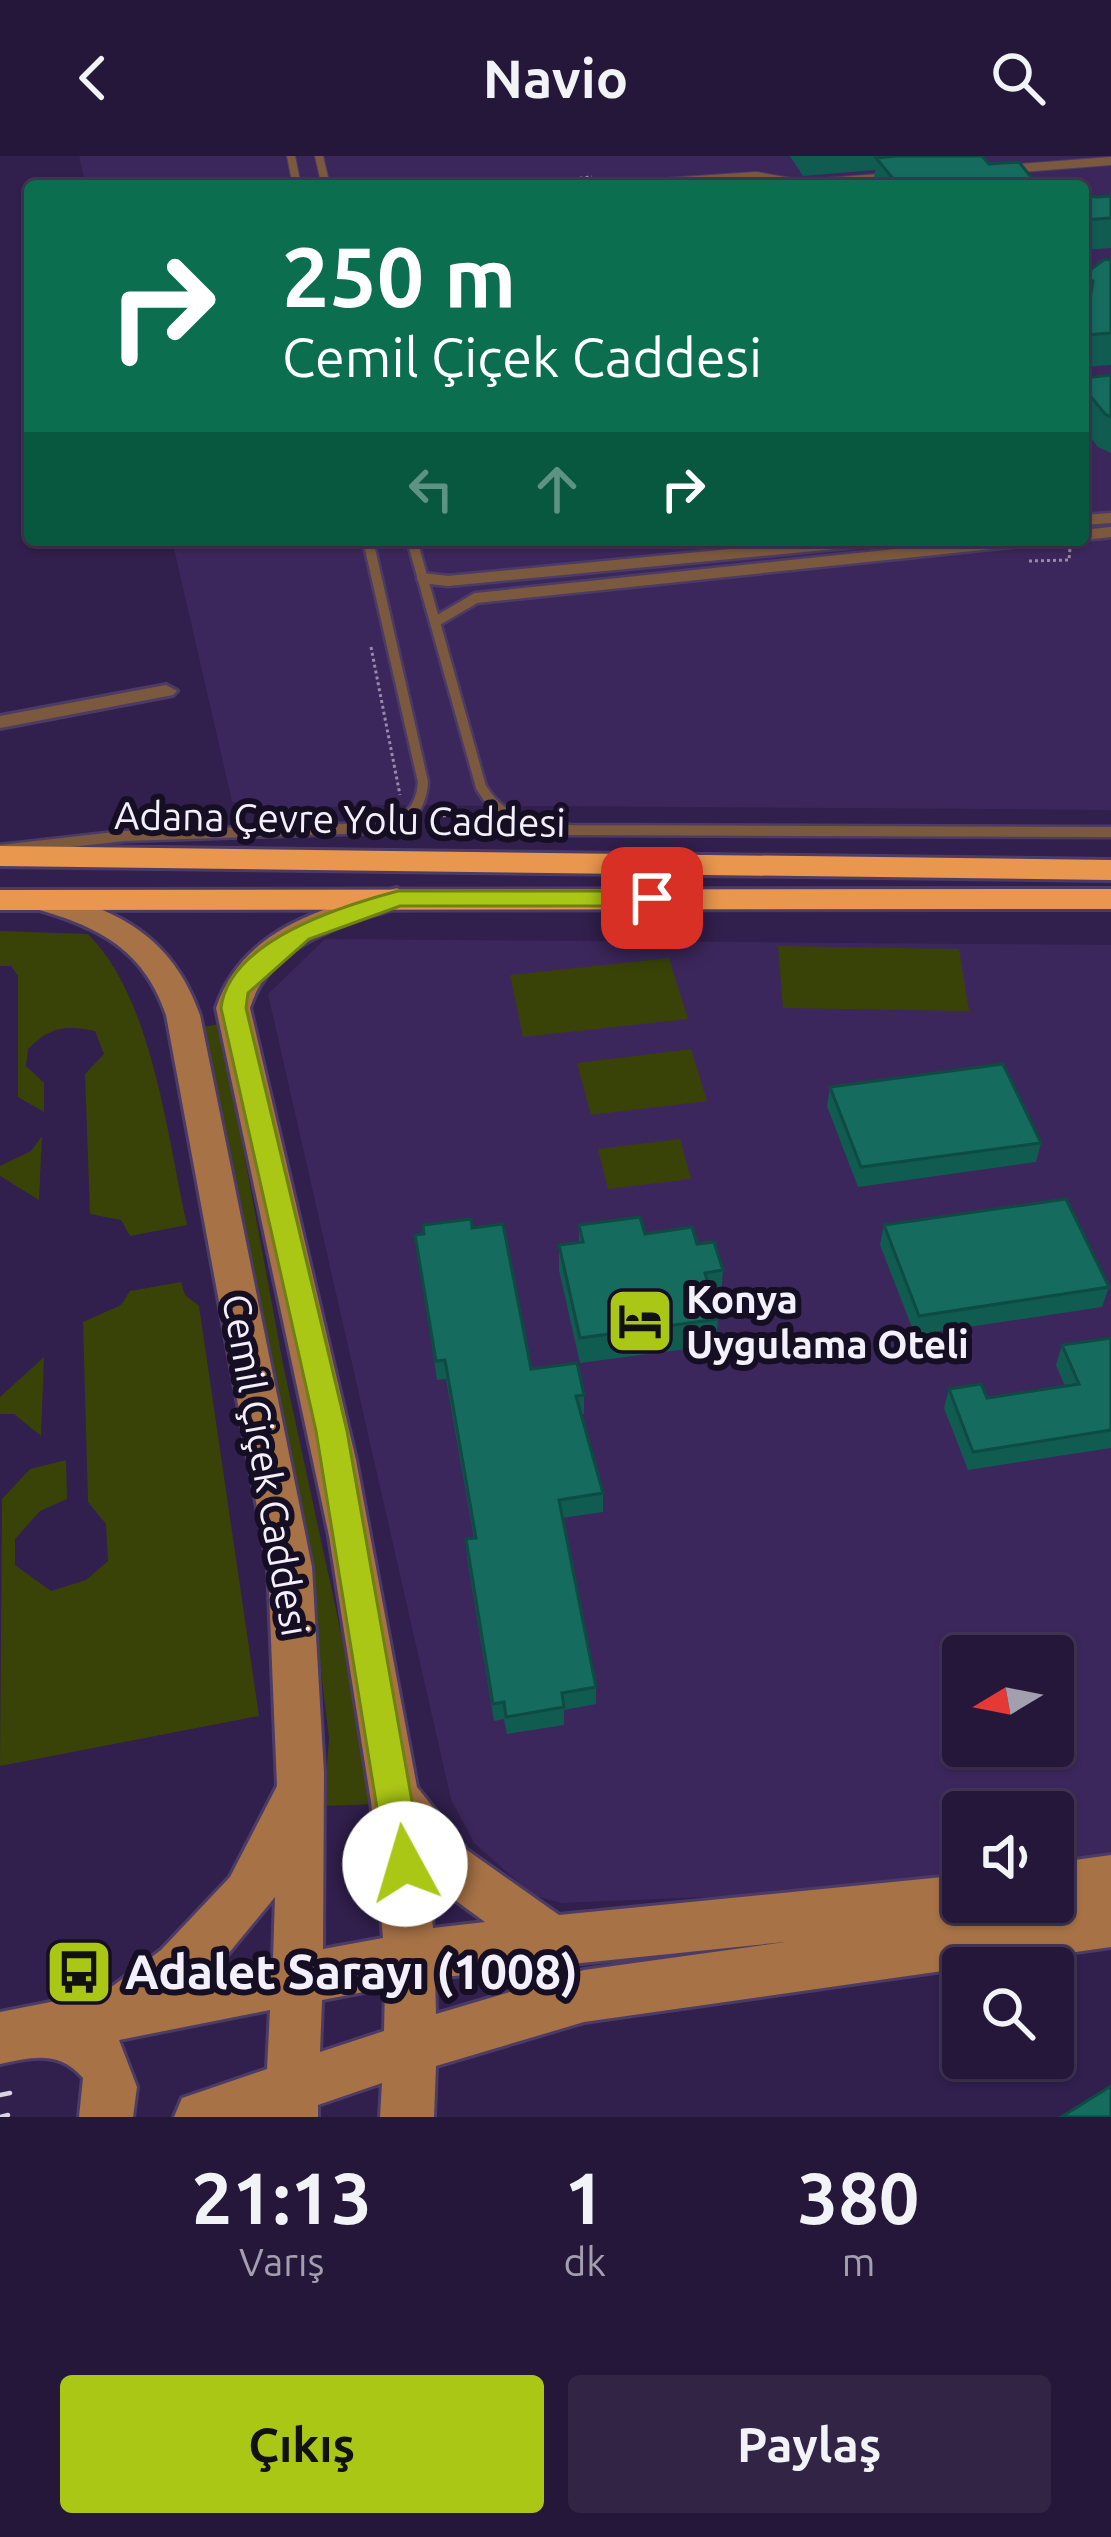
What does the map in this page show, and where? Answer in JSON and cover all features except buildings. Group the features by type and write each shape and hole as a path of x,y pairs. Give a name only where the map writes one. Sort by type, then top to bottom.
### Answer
{"highway":[{"path":"689,867 808,851 1111,850"},
{"name":"Adana Çevre Yolu Caddesi","path":"0,853 1111,870"},
{"path":"737,898 860,910 1111,916"},
{"name":"Adana Çevre Yolu Caddesi","path":"20,900 1111,899"}],"street":[{"path":"0,722 166,691"},
{"path":"183,1015 203,1001 233,1008 236,991 246,978 301,933 398,898"},
{"name":"Cemil Çiçek Caddesi","path":"20,900 106,917 136,936 172,980 183,1015 290,1567 299,1652 296,1981 258,2107"},
{"name":"Cemil Çiçek Caddesi","path":"233,1008 332,1431 397,1797 414,1957 408,2113"},
{"path":"108,2020 207,1947 260,1877 287,1826 299,1788"},
{"path":"397,1797 450,1867 554,1942"},
{"path":"1074,1885 1111,1879"},
{"path":"16,2036 414,1957 942,1902"},
{"path":"258,2107 412,2047 584,1996 1111,1922"},
{"path":"408,2113 436,2063 455,2041 481,2024"},
{"path":"16,2036 68,2033 93,2046 110,2078 113,2102 106,2117"}],"lane":[{"path":"990,172 1111,163"},
{"path":"696,180 755,176 778,180"},
{"path":"0,853 103,838 363,828 409,819 420,806 423,782 369,546"},
{"path":"414,546 488,802 498,812 532,826 1111,832"},
{"path":"422,578 448,581 813,546"},
{"path":"435,622 476,598 973,546"}],"path":[{"path":"369,638 401,794 396,805"}],"shaded area":[{"path":"79,156 1111,156 1111,810 382,805 245,810 232,801 173,546 1089,546 1089,180 85,180"},
{"path":"325,939 1111,945 1111,1861 1074,1867 1074,1791 942,1791 942,1887 561,1903 533,1895 474,1843 451,1799 268,994"}],"green space":[{"path":"0,931 88,934 110,962 143,1031 187,1225 130,1236 121,1220 90,1214 85,1074 104,1054 95,1031 66,1028 51,1032 28,1049 26,1066 44,1083 44,1112 18,1097 18,976 11,966 0,966"},
{"path":"778,946 959,949 969,1011 783,1008"},
{"path":"669,958 688,1019 523,1037 510,975"},
{"path":"220,1024 284,1369 378,1804 324,1806 329,1738 315,1622 202,1027"},
{"path":"691,1049 707,1101 591,1115 577,1063"},
{"path":"42,1136 39,1200 0,1176 0,1166 31,1151"},
{"path":"680,1139 691,1179 608,1189 598,1149"},
{"path":"181,1282 185,1295 199,1306 259,1716 0,1766 2,1499 30,1469 66,1460 67,1499 40,1511 15,1539 15,1565 51,1591 86,1580 108,1561 106,1524 88,1502 83,1322 121,1305 130,1291"},
{"path":"44,1357 41,1436 14,1414 0,1414 0,1397"}],"tram line":[{"path":"0,2095 10,2093"},
{"path":"0,2117 8,2115"}],"place":[{"name":"Konya Uygulama Oteli","path":"640,1321"},
{"name":"Adalet Sarayı (1008)","path":"79,1972"}],"route":[{"path":"405,1864 332,1431 233,1008 236,991 268,956 301,933 398,898 652,898"}]}
